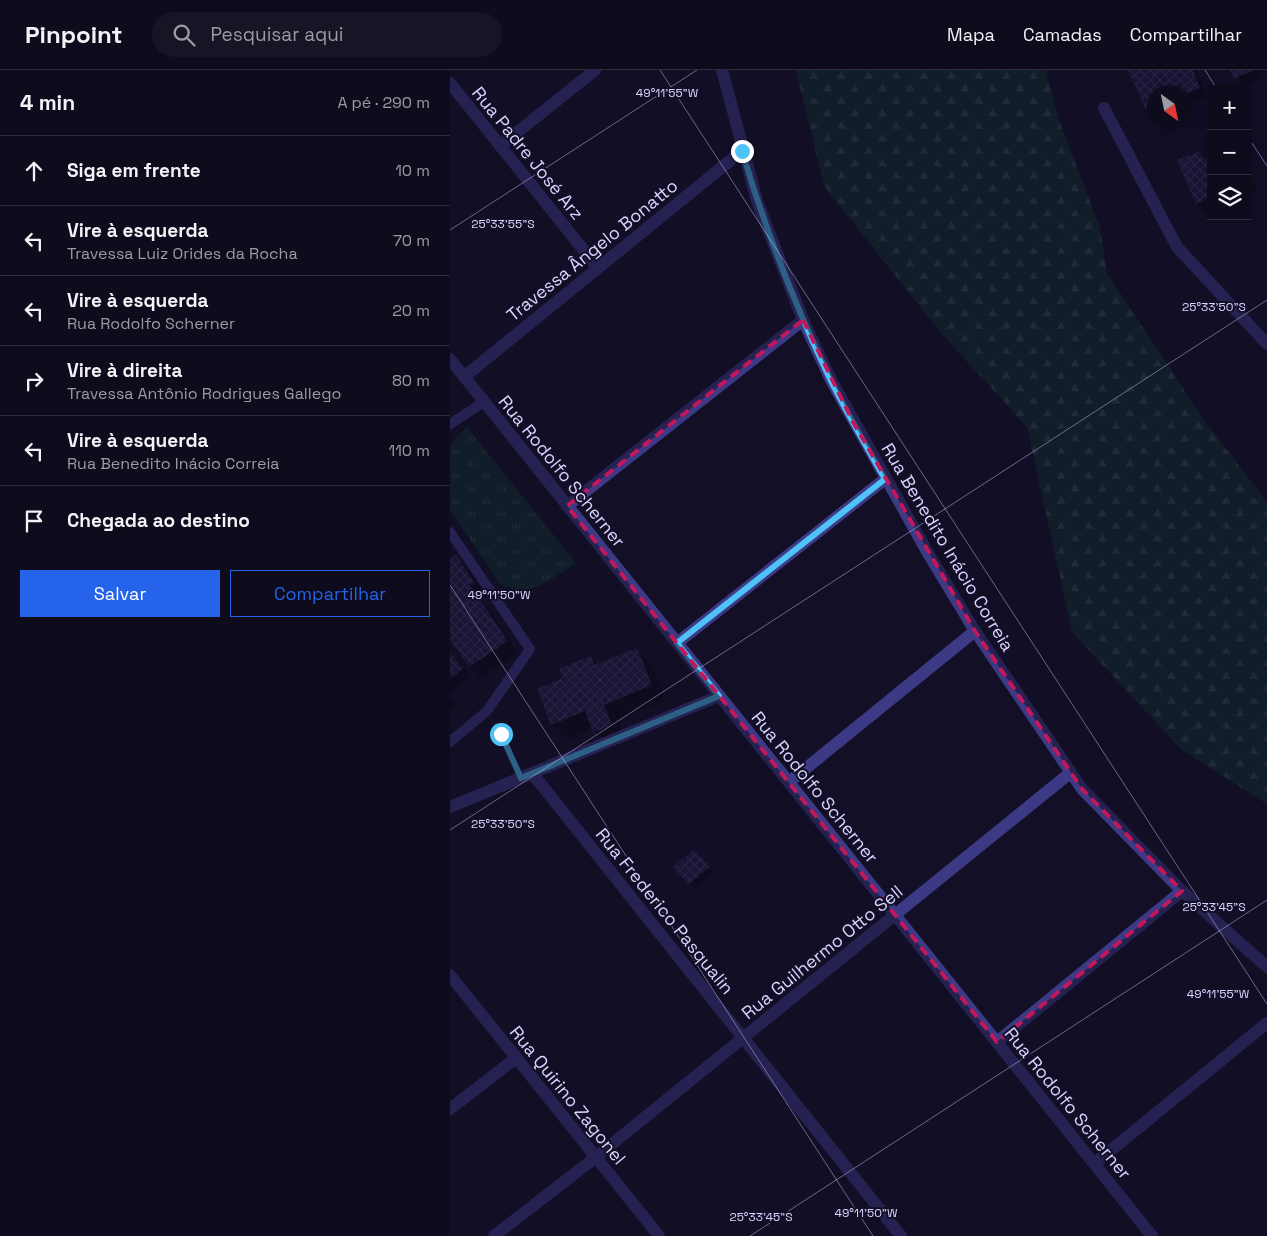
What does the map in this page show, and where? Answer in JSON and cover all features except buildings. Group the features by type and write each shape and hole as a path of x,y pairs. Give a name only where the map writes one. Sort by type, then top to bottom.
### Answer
{"street":[{"path":"500,146 595,70"},
{"name":"Rua Benedito Inácio Correia","path":"722,70 742,151 757,201 803,320 831,380 885,479 976,631 1070,773 1094,802 1182,891 1267,967"},
{"name":"Rua Padre José Arz","path":"450,83 598,268"},
{"path":"1104,108 1177,247 1267,344"},
{"name":"Travessa Ângelo Bonatto","path":"464,377 742,151"},
{"path":"568,506 803,320"},
{"name":"Rua Rodolfo Scherner","path":"450,359 1152,1236"},
{"path":"677,643 885,479"},
{"path":"789,782 976,631"},
{"path":"450,807 719,696"},
{"name":"Rua Guilhermo Otto Sell","path":"494,1236 596,1158 1070,773"},
{"name":"Rua Frederico Pasqualin","path":"527,775 744,1038 901,1236"},
{"path":"997,1042 1182,891"},
{"name":"Rua Quirino Zagonel","path":"450,975 659,1236"},
{"path":"1094,1164 1267,1024"},
{"path":"450,1109 516,1058"}],"lane":[{"path":"450,424 484,402"},
{"path":"450,532 530,649 487,711 450,742"}],"path":[{"path":"487,711 527,775"}],"highlighted area":[{"path":"803,320 853,422 975,631 1082,789 1182,891 997,1042 567,506"}],"green space":[{"path":"796,70 1046,70 1059,120 1100,228 1107,273 1204,420 1267,502 1267,804 1182,750 1072,632 1027,427 941,333 824,186"},
{"path":"467,427 576,563 540,585 531,588 512,588 501,585 450,510 450,444"}],"route":[{"path":"501,734 521,778 719,696 677,643 885,479 831,380 803,320 757,201 742,151"}]}
